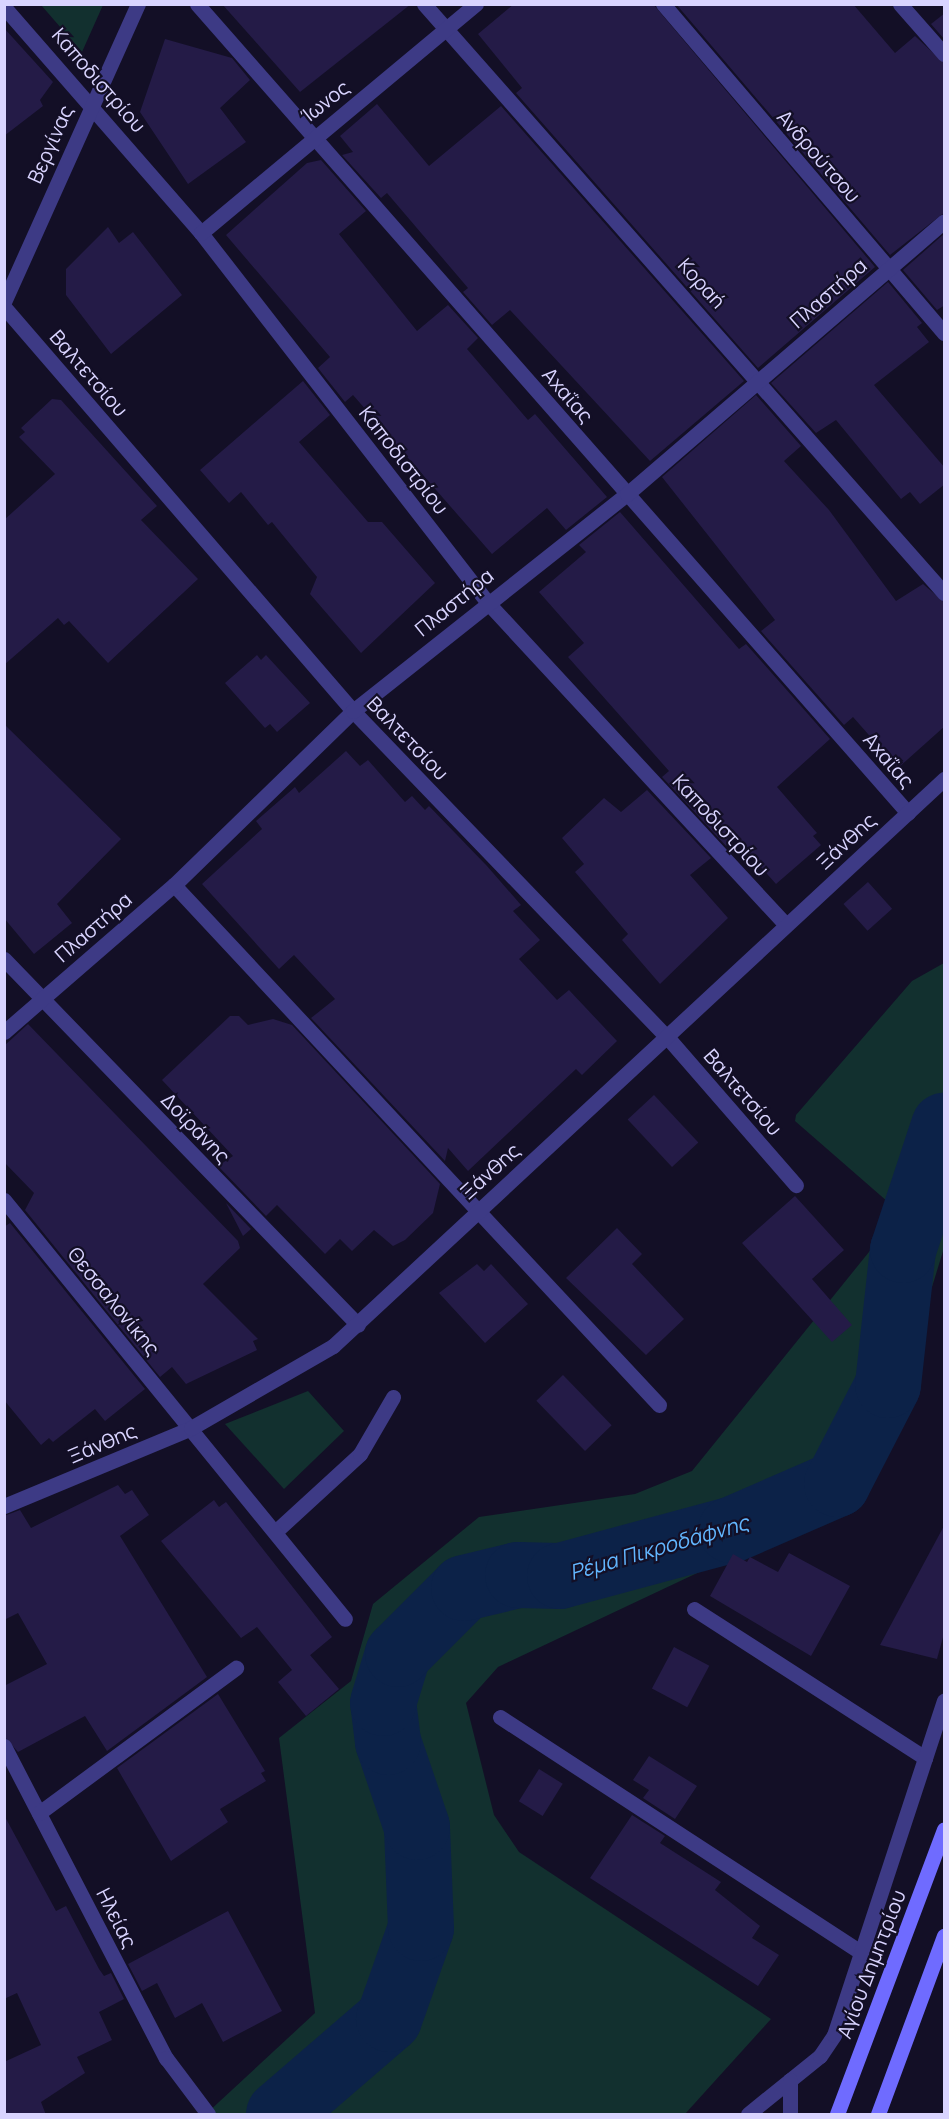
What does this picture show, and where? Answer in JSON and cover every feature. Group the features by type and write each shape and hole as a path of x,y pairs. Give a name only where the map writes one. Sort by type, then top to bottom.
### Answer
{"main road":[{"name":"Αγίου Δημητρίου","path":"837,2115 945,1829"},
{"path":"878,2115 945,1936"}],"street":[{"name":"Βεργίνας","path":"4,303 92,102 138,4"},
{"name":"Αχαΐας","path":"197,4 908,813"},
{"name":"Κοραή","path":"424,4 760,379 945,593"},
{"name":"Ίωνος","path":"201,233 313,137 447,32 476,4"},
{"name":"Ανδρούτσου","path":"663,4 945,333"},
{"path":"900,4 945,54"},
{"name":"Καποδιστρίου","path":"4,7 92,102 201,233 487,602 786,925"},
{"name":"Πλαστήρα","path":"4,1032 174,885 353,711 487,602 627,494 945,221"},
{"name":"Βαλτετσίου","path":"4,307 353,711 668,1038 796,1185"},
{"name":"Ξάνθης","path":"4,1506 191,1428 285,1378 358,1325 476,1210 668,1038 786,925 945,779"},
{"path":"174,885 659,1405"},
{"name":"Δοϊράνης","path":"4,959 358,1325"},
{"name":"Θεσσαλονίκης","path":"4,1200 345,1619"},
{"path":"275,1532 360,1454 393,1397"},
{"path":"694,1609 925,1758"},
{"path":"39,1813 236,1668"},
{"path":"748,2115 830,2044 945,1701"},
{"path":"500,1717 861,1952"},
{"name":"Ηλείας","path":"4,1746 166,2058 204,2110"},
{"path":"790,2080 790,2115"}],"green space":[{"path":"41,5 103,5 82,52"},
{"path":"944,963 944,1248 869,1492 498,1667 466,1703 494,1815 519,1852 771,2019 685,2114 206,2114 315,2013 279,1738 351,1681 373,1604 479,1517 635,1494 692,1471 890,1226 896,1209 795,1121 796,1115 912,981"},
{"path":"308,1391 344,1431 284,1489 225,1424"}],"building":[{"path":"222,4 411,4 300,92"},
{"path":"514,4 653,4 875,267 758,368 516,93 522,88 478,34"},
{"path":"676,4 853,4 895,53 915,36 945,64 945,212 890,255"},
{"path":"945,13 945,40 931,24"},
{"path":"4,28 53,82 40,100 43,106 4,136"},
{"path":"165,39 232,58 250,80 220,108 246,142 188,184 140,112"},
{"path":"377,104 429,166 501,106 744,381 650,461 510,310 492,325 463,292 468,288 387,193 381,198 342,155 353,152 340,136"},
{"path":"321,160 366,211 339,234 417,331 448,305 478,338 467,349 528,420 535,414 607,497 566,530 547,508 492,554 353,395 345,402 318,368 330,357 226,235 307,163"},
{"path":"108,227 119,243 133,232 182,295 111,354 66,295 66,269"},
{"path":"945,233 945,305 937,310 903,270"},
{"path":"888,282 922,323 917,327 929,342 874,385 945,468 945,484 920,504 910,492 901,499 836,420 816,433 771,383"},
{"path":"303,381 330,415 299,442 368,522 382,522 435,583 361,653 310,594 317,577 272,522 268,525 241,492 229,503 200,470"},
{"path":"756,395 801,446 784,461 829,510 896,601 923,584 945,603 945,726 898,768 853,717 844,725 761,631 775,620 662,477"},
{"path":"52,399 61,400 157,506 141,520 198,579 108,663 69,621 64,625 58,618 4,665 4,520 55,474 19,437 25,432 21,428"},
{"path":"620,512 739,649 746,644 830,739 777,787 817,833 813,836 821,845 776,884 735,838 726,846 662,777 669,771 568,657 584,643 539,592 586,552 579,545"},
{"path":"257,655 261,660 266,655 310,703 277,732 270,724 265,728 225,683"},
{"path":"4,724 121,839 57,904 72,923 34,954 4,918"},
{"path":"346,751 360,766 368,760 405,802 412,796 425,810 429,806 487,866 521,905 513,911 540,940 519,959 557,1000 569,990 617,1041 582,1075 576,1069 468,1171 448,1148 445,1161 311,1018 335,999 294,955 279,969 202,884 262,829 256,821 295,787 299,793"},
{"path":"647,790 711,858 690,875 728,918 660,984 622,940 628,934 575,872 584,864 562,838 604,798 621,812"},
{"path":"868,882 892,909 868,931 843,904"},
{"path":"230,1016 239,1016 248,1025 273,1019 292,1025 440,1184 433,1213 405,1240 393,1246 374,1230 352,1251 340,1239 325,1254 277,1205 266,1216 218,1166 233,1156 162,1080"},
{"path":"28,1024 238,1241 240,1248 203,1284 258,1339 253,1341 257,1350 186,1384 172,1367 160,1377 25,1210 34,1193 4,1162 4,1046"},
{"path":"654,1095 698,1143 672,1167 628,1120"},
{"path":"795,1196 844,1250 812,1279 852,1325 832,1342 742,1243"},
{"path":"226,1203 251,1229 243,1236"},
{"path":"10,1223 145,1389 105,1421 95,1409 53,1442 49,1438 41,1445 4,1400 4,1227"},
{"path":"617,1228 642,1254 632,1264 684,1319 646,1355 566,1278"},
{"path":"477,1264 484,1271 491,1264 528,1304 485,1343 439,1293"},
{"path":"563,1375 612,1425 585,1451 536,1401"},
{"path":"118,1485 125,1494 132,1490 149,1515 120,1536 207,1677 107,1751 85,1716 18,1752 4,1736 4,1686 47,1664 18,1613 4,1620 4,1516 20,1510 31,1528"},
{"path":"214,1500 219,1507 226,1502 332,1637 310,1655 339,1689 306,1716 278,1682 292,1670 257,1627 241,1638 161,1541"},
{"path":"945,1524 945,1630 937,1659 880,1645"},
{"path":"789,1553 850,1586 811,1656 710,1596 733,1554 747,1562 750,1557 778,1572"},
{"path":"674,1647 709,1666 687,1707 652,1688"},
{"path":"218,1694 265,1771 261,1773 266,1781 220,1809 228,1822 171,1861 117,1768"},
{"path":"649,1756 697,1786 675,1819 643,1798 649,1790 633,1780"},
{"path":"539,1769 563,1784 543,1816 519,1801"},
{"path":"4,1815 56,1911 66,1906 99,1969 104,1976 111,1973 124,1999 99,2012 112,2040 77,2057 85,2073 41,2102 46,2115 4,2115 4,2062 41,2045 17,1993 4,1999"},
{"path":"632,1815 665,1836 660,1843 721,1882 715,1890 760,1926 752,1938 779,1955 758,1986 590,1878"},
{"path":"228,1911 282,2011 223,2042 202,2003 175,2018 157,1983 142,1991 128,1964"}],"waterway":[{"name":"Ρέμα Πικροδάφνης","path":"279,2114 389,2019 421,1928 417,1827 388,1742 383,1703 398,1654 464,1588 518,1575 560,1576 731,1530 837,1484 888,1385 903,1250 944,1126"}]}
